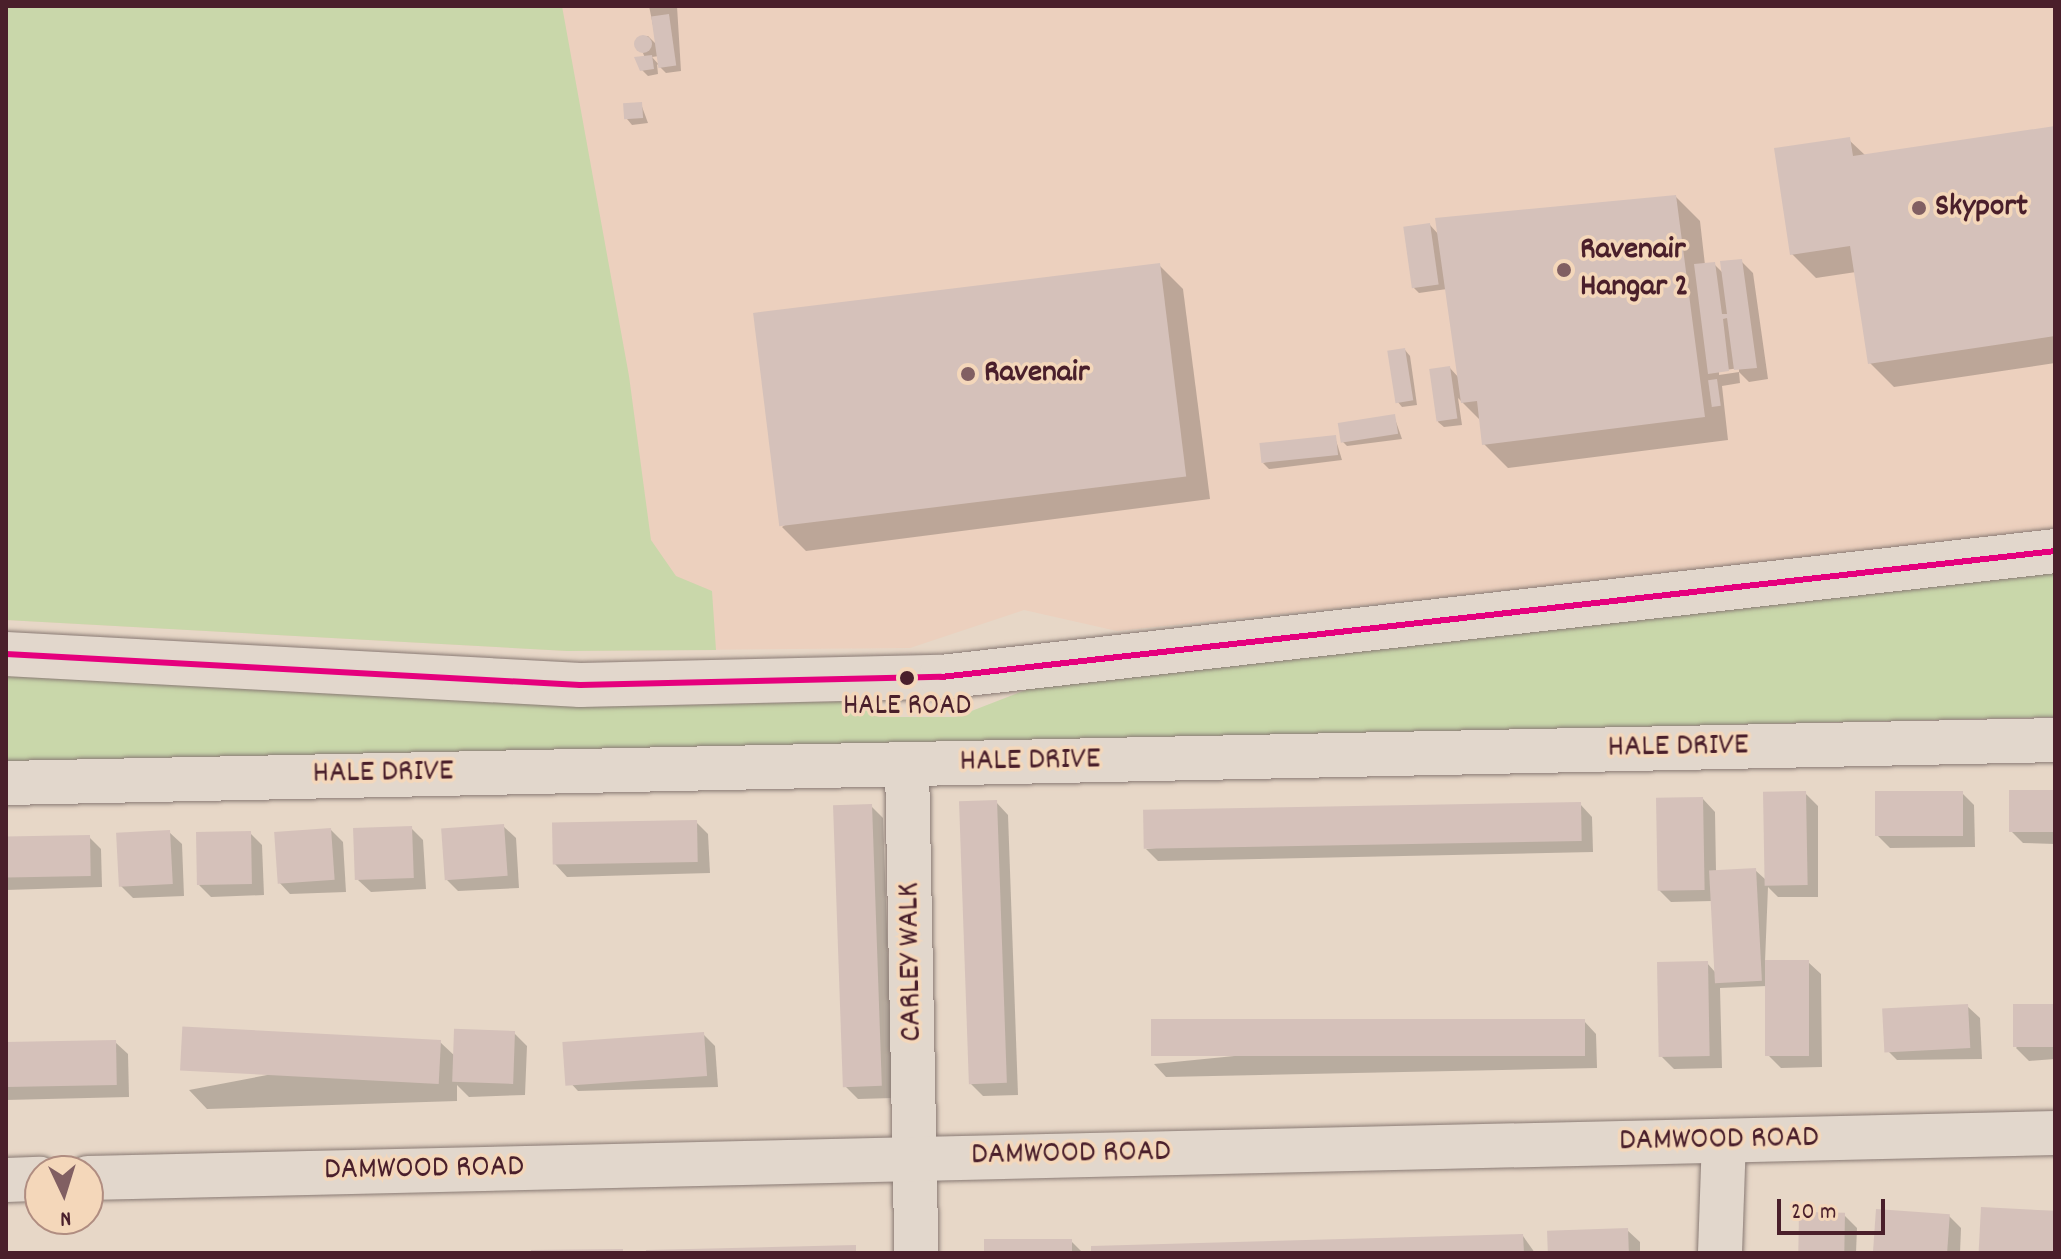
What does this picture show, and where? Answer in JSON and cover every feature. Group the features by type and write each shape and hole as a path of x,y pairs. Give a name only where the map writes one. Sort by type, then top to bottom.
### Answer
{"street":[{"path":"6,654 580,685 941,677 2055,551"},
{"name":"HALE DRIVE","path":"6,783 2055,740"},
{"name":"CARLEY WALK","path":"907,765 916,1253"},
{"name":"DAMWOOD ROAD","path":"104,1178 2055,1133"},
{"path":"1720,1253 1724,1141"}],"shaded area":[{"path":"6,6 2055,6 2055,534 1117,631 1024,610 910,648 567,651 6,620"}],"green space":[{"path":"6,6 562,6 629,376 651,540 676,576 712,591 716,650 567,651 6,620"},
{"path":"2055,568 2055,717 6,766 6,672 644,706 849,701 879,717 956,717 1044,683"}],"building":[{"path":"669,14 676,65 658,68 651,17"},
{"path":"639,35 647,35 652,44 650,51 639,53 634,48 634,40"},
{"path":"652,55 654,69 640,71 634,57"},
{"path":"642,102 643,118 624,119 623,103"},
{"name":"Skyport","path":"2055,126 2055,336 1868,364 1850,246 1790,255 1774,148 1850,137 1853,156"},
{"name":"Ravenair Hangar 2","path":"1676,195 1705,417 1482,445 1477,401 1461,403 1435,218"},
{"path":"1430,223 1439,284 1412,288 1403,227"},
{"path":"1742,259 1757,368 1734,370 1727,318 1723,319 1729,371 1708,374 1694,264 1715,262 1722,314 1727,314 1720,261"},
{"name":"Ravenair","path":"1160,263 1186,476 779,526 753,313"},
{"path":"1405,348 1413,400 1396,403 1387,351"},
{"path":"1450,366 1457,418 1437,421 1429,369"},
{"path":"1717,379 1721,406 1712,407 1708,380"},
{"path":"1395,414 1398,434 1341,443 1338,423"},
{"path":"1336,435 1338,455 1262,463 1259,443"},
{"path":"2009,790 2055,790 2055,832 2009,832"},
{"path":"1806,791 1808,885 1765,886 1763,792"},
{"path":"1875,791 1963,791 1963,836 1875,836"},
{"path":"1703,797 1705,890 1658,891 1656,798"},
{"path":"997,800 1007,1083 969,1084 959,801"},
{"path":"1581,802 1582,841 1144,849 1143,810"},
{"path":"872,804 882,1086 843,1087 833,805"},
{"path":"697,820 698,862 553,865 552,823"},
{"path":"504,824 508,876 445,880 441,828"},
{"path":"412,826 414,878 355,880 353,828"},
{"path":"331,828 335,880 278,884 274,832"},
{"path":"170,830 173,884 119,887 116,833"},
{"path":"251,831 252,884 197,885 196,832"},
{"path":"90,835 91,876 7,877 6,836"},
{"path":"1756,868 1762,981 1715,983 1709,870"},
{"path":"1765,960 1809,960 1809,1056 1765,1056"},
{"path":"1708,961 1710,1056 1659,1057 1657,962"},
{"path":"1968,1004 1970,1048 1884,1052 1882,1009"},
{"path":"2013,1004 2055,1004 2055,1047 2013,1047"},
{"path":"1151,1019 1585,1019 1585,1056 1151,1056"},
{"path":"182,1026 441,1040 439,1084 180,1070"},
{"path":"454,1029 515,1031 513,1084 452,1082"},
{"path":"704,1032 707,1076 565,1086 562,1042"},
{"path":"116,1040 117,1085 7,1087 6,1042"},
{"path":"1981,1207 2055,1211 2053,1253 1979,1253"},
{"path":"1876,1209 1950,1214 1947,1253 1873,1253"},
{"path":"1799,1212 1845,1213 1844,1253 1798,1253"},
{"path":"1628,1228 1629,1253 1548,1253 1547,1231"},
{"path":"1523,1234 1524,1253 1091,1253 1091,1246"},
{"path":"984,1239 1072,1239 1072,1253 984,1253"},
{"path":"856,1245 856,1253 646,1253 646,1250"},
{"path":"623,1249 623,1253 531,1253 531,1250"}],"transit line":[{"path":"6,654 580,685 941,677 2055,551"}],"place":[{"name":"Skyport","path":"1919,208"},
{"name":"Ravenair Hangar 2","path":"1564,270"},
{"name":"Ravenair","path":"968,374"},
{"name":"HALE ROAD","path":"907,678"}]}
